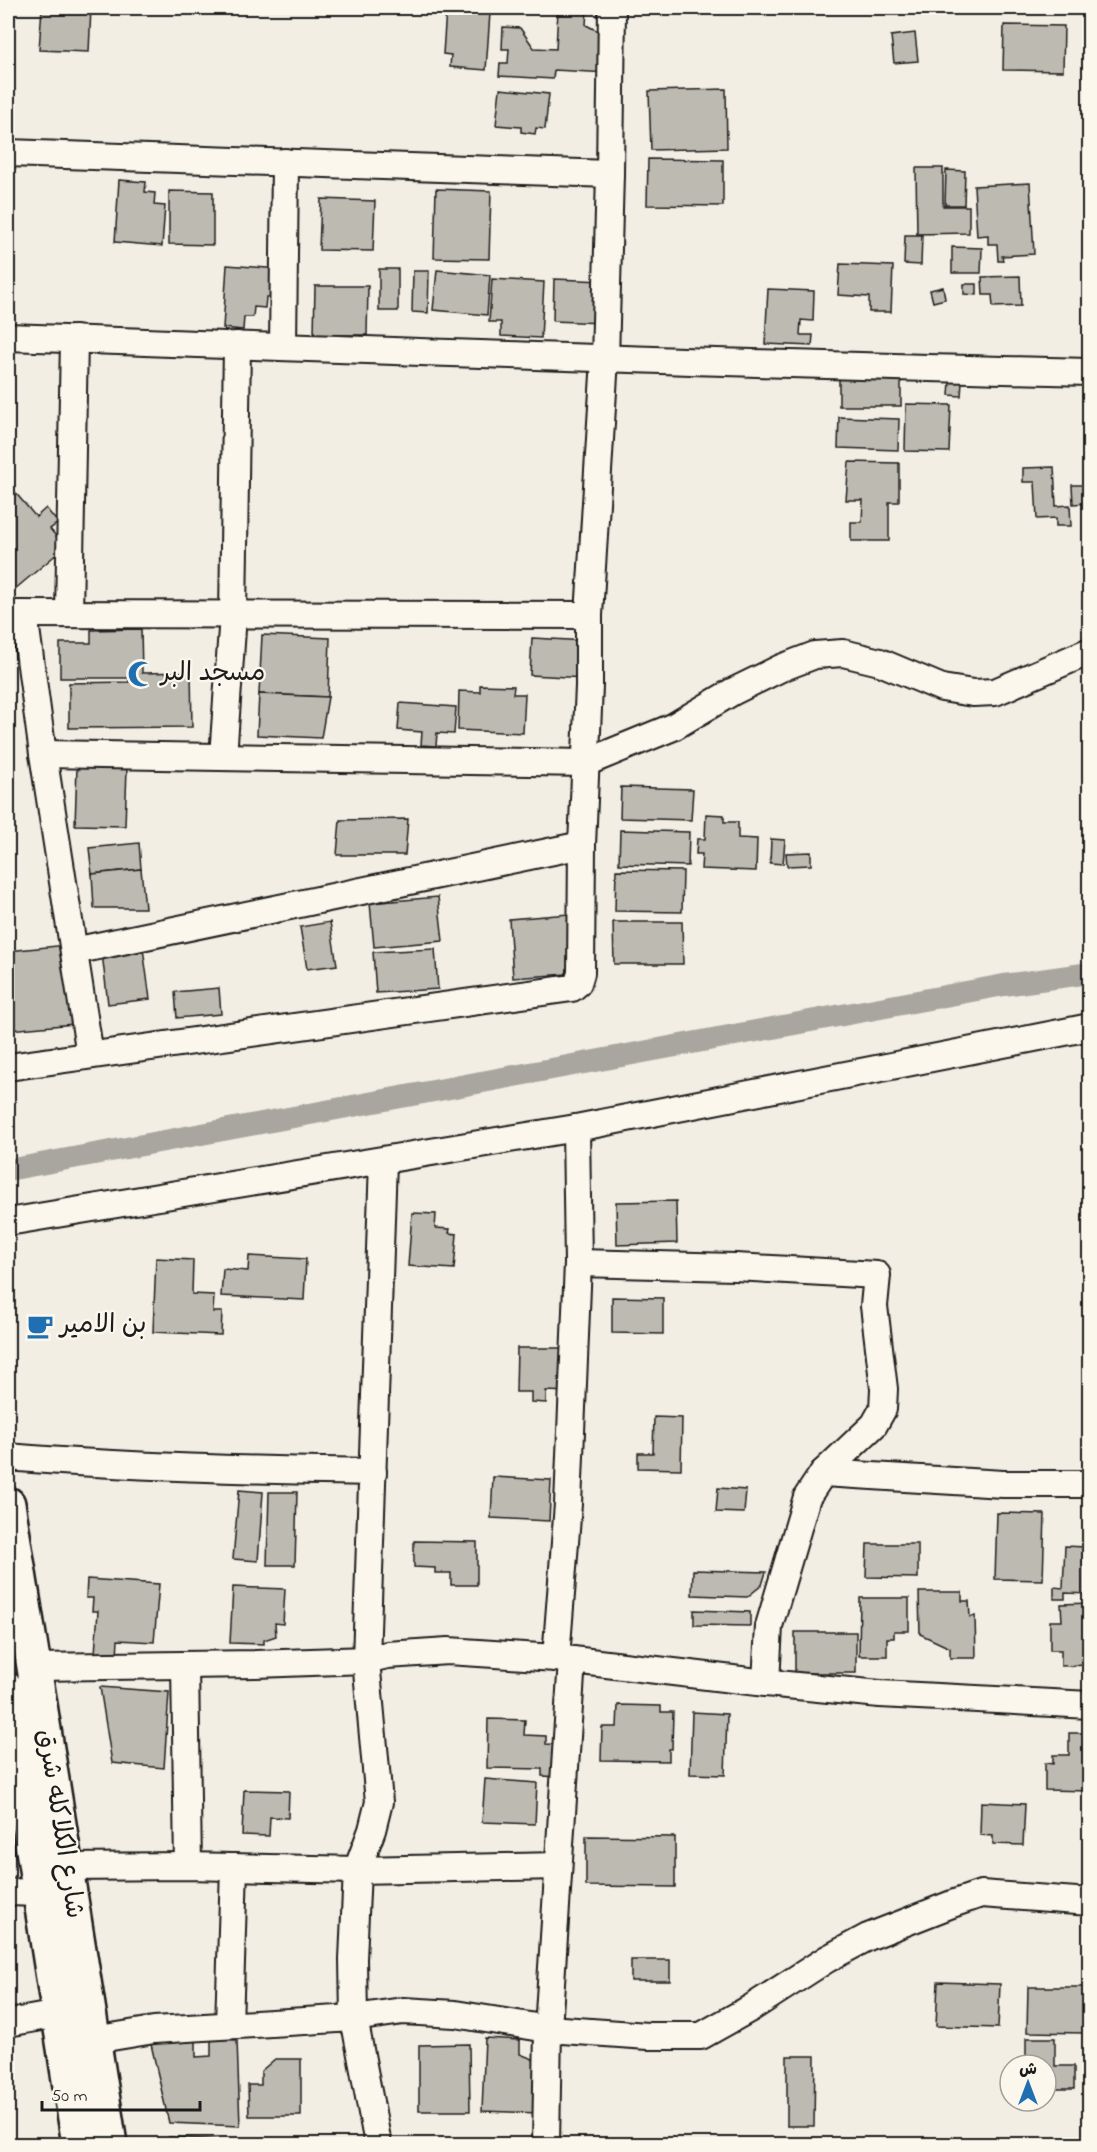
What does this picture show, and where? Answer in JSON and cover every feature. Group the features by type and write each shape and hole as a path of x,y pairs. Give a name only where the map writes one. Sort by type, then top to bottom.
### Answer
{"street":[{"path":"8,1067 572,988 578,983 581,973 582,845 589,686 589,615 605,359 612,8"},
{"path":"8,153 610,174"},
{"path":"284,347 285,162"},
{"path":"8,337 605,359 1089,372"},
{"path":"69,614 74,339"},
{"path":"222,757 233,615 237,345"},
{"path":"90,1055 43,754 16,614 589,615"},
{"path":"43,754 585,763 673,727 742,687 815,655 843,653 880,662 942,688 973,693 995,692 1089,651"},
{"path":"74,951 582,845"},
{"path":"8,1222 576,1128 1089,1027"},
{"path":"546,2145 548,2029 558,1866 568,1504 578,1263 576,1128"},
{"path":"378,2145 354,2018 353,1959 357,1870 372,1830 379,1802 366,1660 383,1161"},
{"path":"578,1263 735,1267 877,1275 874,1306 884,1389 883,1409 874,1425 823,1473 807,1497 769,1626 766,1683"},
{"path":"8,1456 94,1464 192,1469 373,1472"},
{"path":"823,1473 1003,1484 1089,1484"},
{"name":"شارع الكلاكله شرق","path":"8,1504 65,1867 79,2145"},
{"path":"34,1667 366,1660 387,1655 448,1651 564,1659 880,1694 1089,1705"},
{"path":"185,1665 188,1866"},
{"name":"شارع الكلاكله شرق","path":"8,1690 23,1892 110,2145"},
{"path":"65,1867 188,1866 357,1870 558,1866"},
{"path":"229,2025 234,1867"},
{"path":"8,2023 72,2033 354,2018 403,2011 455,2014 548,2029 648,2036 701,2036 751,2008 827,1959 868,1937 952,1904 981,1894 1089,1902"}],"building":[{"path":"42,8 91,8 89,52 39,50"},
{"path":"558,9 587,10 586,25 604,34 608,73 554,70 553,79 499,76 500,63 508,63 509,49 502,49 503,27 520,28 534,48 556,49"},
{"path":"446,10 490,13 486,70 450,67 451,55 443,54"},
{"path":"1004,25 1064,26 1063,71 1003,70"},
{"path":"915,33 918,61 894,63 891,36"},
{"path":"500,89 549,94 545,129 536,128 535,134 521,132 521,127 496,125"},
{"path":"726,89 727,148 651,150 649,91"},
{"path":"648,159 723,160 723,206 647,205"},
{"path":"916,168 943,168 943,206 969,206 969,233 917,234"},
{"path":"946,170 965,171 964,205 945,205"},
{"path":"119,180 146,182 145,192 155,193 154,205 165,206 162,246 115,242"},
{"path":"1030,183 1034,254 1002,256 1003,261 998,261 997,244 988,244 988,235 977,236 974,186"},
{"path":"436,189 491,191 489,259 434,258"},
{"path":"169,191 213,192 213,245 169,244"},
{"path":"321,199 375,201 373,251 319,250"},
{"path":"905,235 922,235 921,265 904,264"},
{"path":"952,247 982,248 981,273 952,273"},
{"path":"840,264 893,266 891,312 869,312 869,297 838,295"},
{"path":"227,265 280,269 278,298 266,297 265,308 254,307 253,317 244,317 243,330 223,328"},
{"path":"379,269 398,269 398,311 379,311"},
{"path":"437,270 490,275 487,315 433,310"},
{"path":"413,271 429,271 428,313 412,312"},
{"path":"1020,276 1021,306 993,307 992,295 983,295 982,277"},
{"path":"492,279 544,282 541,338 501,336 501,322 489,322"},
{"path":"554,279 604,281 603,323 553,321"},
{"path":"964,284 977,284 977,295 964,294"},
{"path":"315,286 368,286 367,335 314,335"},
{"path":"943,287 945,299 933,302 930,290"},
{"path":"768,289 814,291 813,321 801,320 800,335 813,335 812,346 765,344"},
{"path":"901,372 901,406 839,406 839,373"},
{"path":"950,381 962,382 961,396 949,395"},
{"path":"906,404 951,405 949,452 905,451"},
{"path":"839,417 899,419 898,450 838,448"},
{"path":"849,462 899,463 899,502 889,502 889,541 851,541 851,522 862,522 863,500 846,500"},
{"path":"1054,467 1056,506 1070,505 1071,526 1056,526 1056,518 1037,519 1035,482 1023,482 1023,468"},
{"path":"8,484 36,517 46,508 58,523 50,529 65,547 8,595"},
{"path":"1072,485 1087,485 1088,503 1073,504"},
{"path":"141,629 142,673 191,672 192,727 69,728 69,683 129,682 129,678 60,678 60,643 91,643 91,630"},
{"path":"262,635 330,638 328,697 259,694"},
{"path":"532,638 587,641 585,678 530,675"},
{"path":"480,685 514,686 513,694 525,694 523,733 458,730 459,691 480,692"},
{"path":"259,694 328,697 321,738 257,735"},
{"path":"400,703 456,707 454,734 437,733 436,746 421,745 422,732 398,730"},
{"path":"77,767 127,768 125,826 75,825"},
{"path":"621,787 693,789 691,820 620,818"},
{"path":"706,814 724,815 724,822 738,822 738,838 757,839 756,871 701,869 702,854 696,854 697,839 705,839"},
{"path":"408,819 405,855 337,855 340,820"},
{"path":"620,830 689,832 688,866 619,864"},
{"path":"771,839 785,840 783,864 770,863"},
{"path":"139,843 141,869 92,874 89,848"},
{"path":"811,852 811,865 787,866 786,853"},
{"path":"141,869 145,908 94,908 92,874"},
{"path":"616,870 683,871 682,912 615,911"},
{"path":"438,897 443,941 374,947 370,903"},
{"path":"581,913 581,973 513,978 509,919"},
{"path":"330,922 337,965 307,969 300,927"},
{"path":"613,922 682,922 683,964 614,964"},
{"path":"67,945 74,1024 9,1030 8,951"},
{"path":"143,948 150,999 108,1004 102,953"},
{"path":"435,949 438,989 376,993 373,952"},
{"path":"219,988 221,1014 177,1018 175,992"},
{"path":"676,1201 677,1243 617,1245 616,1202"},
{"path":"412,1213 436,1214 435,1228 450,1229 449,1233 457,1234 454,1269 408,1266"},
{"path":"249,1256 306,1259 304,1300 221,1296 223,1269 248,1271"},
{"path":"156,1258 193,1260 192,1294 214,1295 213,1312 222,1312 221,1335 153,1332"},
{"path":"612,1297 663,1298 663,1334 612,1333"},
{"path":"517,1348 569,1348 569,1392 546,1391 546,1403 531,1402 531,1392 516,1392"},
{"path":"654,1417 682,1418 681,1469 638,1468 638,1453 653,1453"},
{"path":"493,1477 551,1480 549,1521 491,1518"},
{"path":"718,1488 746,1490 744,1513 716,1512"},
{"path":"239,1490 263,1492 258,1561 233,1559"},
{"path":"269,1492 297,1492 295,1565 267,1565"},
{"path":"997,1513 1045,1514 1043,1580 995,1579"},
{"path":"1087,1518 1090,1518 1090,1594 1065,1593 1065,1599 1054,1599 1054,1587 1063,1588 1065,1546 1086,1547"},
{"path":"414,1541 477,1542 477,1585 451,1585 451,1573 435,1573 435,1568 414,1567"},
{"path":"867,1544 918,1544 918,1578 866,1577"},
{"path":"693,1570 766,1572 762,1585 747,1597 692,1595"},
{"path":"87,1579 159,1584 154,1642 118,1640 117,1656 95,1654 98,1611 92,1611 93,1598 86,1598"},
{"path":"233,1587 285,1589 283,1624 275,1623 276,1636 264,1640 264,1644 230,1643"},
{"path":"919,1592 962,1592 962,1601 969,1601 970,1617 975,1616 976,1658 950,1658 950,1648 920,1634"},
{"path":"860,1598 909,1598 909,1631 894,1631 894,1638 887,1638 887,1656 859,1656"},
{"path":"1090,1603 1090,1665 1061,1666 1061,1650 1050,1650 1050,1621 1062,1621 1061,1604"},
{"path":"694,1610 750,1612 750,1626 694,1625"},
{"path":"795,1632 856,1632 856,1673 795,1673"},
{"path":"100,1687 169,1692 164,1768 112,1763"},
{"path":"618,1705 661,1706 661,1712 673,1712 672,1749 669,1749 669,1761 601,1760 602,1727 617,1727"},
{"path":"692,1712 727,1714 725,1775 690,1774"},
{"path":"488,1719 525,1720 524,1735 546,1736 546,1744 562,1745 561,1777 542,1776 542,1769 487,1768"},
{"path":"1069,1733 1090,1733 1090,1791 1045,1790 1045,1763 1053,1764 1053,1755 1069,1755"},
{"path":"485,1779 537,1783 535,1824 482,1822"},
{"path":"244,1790 289,1791 288,1818 270,1817 269,1836 242,1835"},
{"path":"981,1802 1025,1804 1023,1845 993,1844 993,1836 980,1835"},
{"path":"586,1836 675,1837 675,1887 586,1886"},
{"path":"631,1960 670,1960 670,1981 631,1981"},
{"path":"938,1982 1000,1984 998,2028 936,2026"},
{"path":"1028,1987 1087,1987 1086,2033 1027,2032"},
{"path":"211,2038 237,2040 240,2126 169,2123 150,2040 196,2040 196,2057 211,2056"},
{"path":"485,2038 520,2040 520,2054 533,2059 541,2113 482,2111"},
{"path":"1026,2038 1055,2038 1055,2053 1026,2053"},
{"path":"469,2044 470,2111 419,2111 419,2045"},
{"path":"787,2056 815,2056 814,2126 787,2126"},
{"path":"275,2059 301,2059 301,2116 249,2116 248,2085 261,2085 261,2071"},
{"path":"1058,2066 1074,2066 1074,2089 1058,2089"},
{"path":"169,2137 224,2140 224,2144 171,2144"}],"waterway":[{"path":"8,1170 1004,985 1090,973"}],"place":[{"name":"مسجد البر","path":"141,674"},
{"name":"بن الامير","path":"40,1326"}]}
